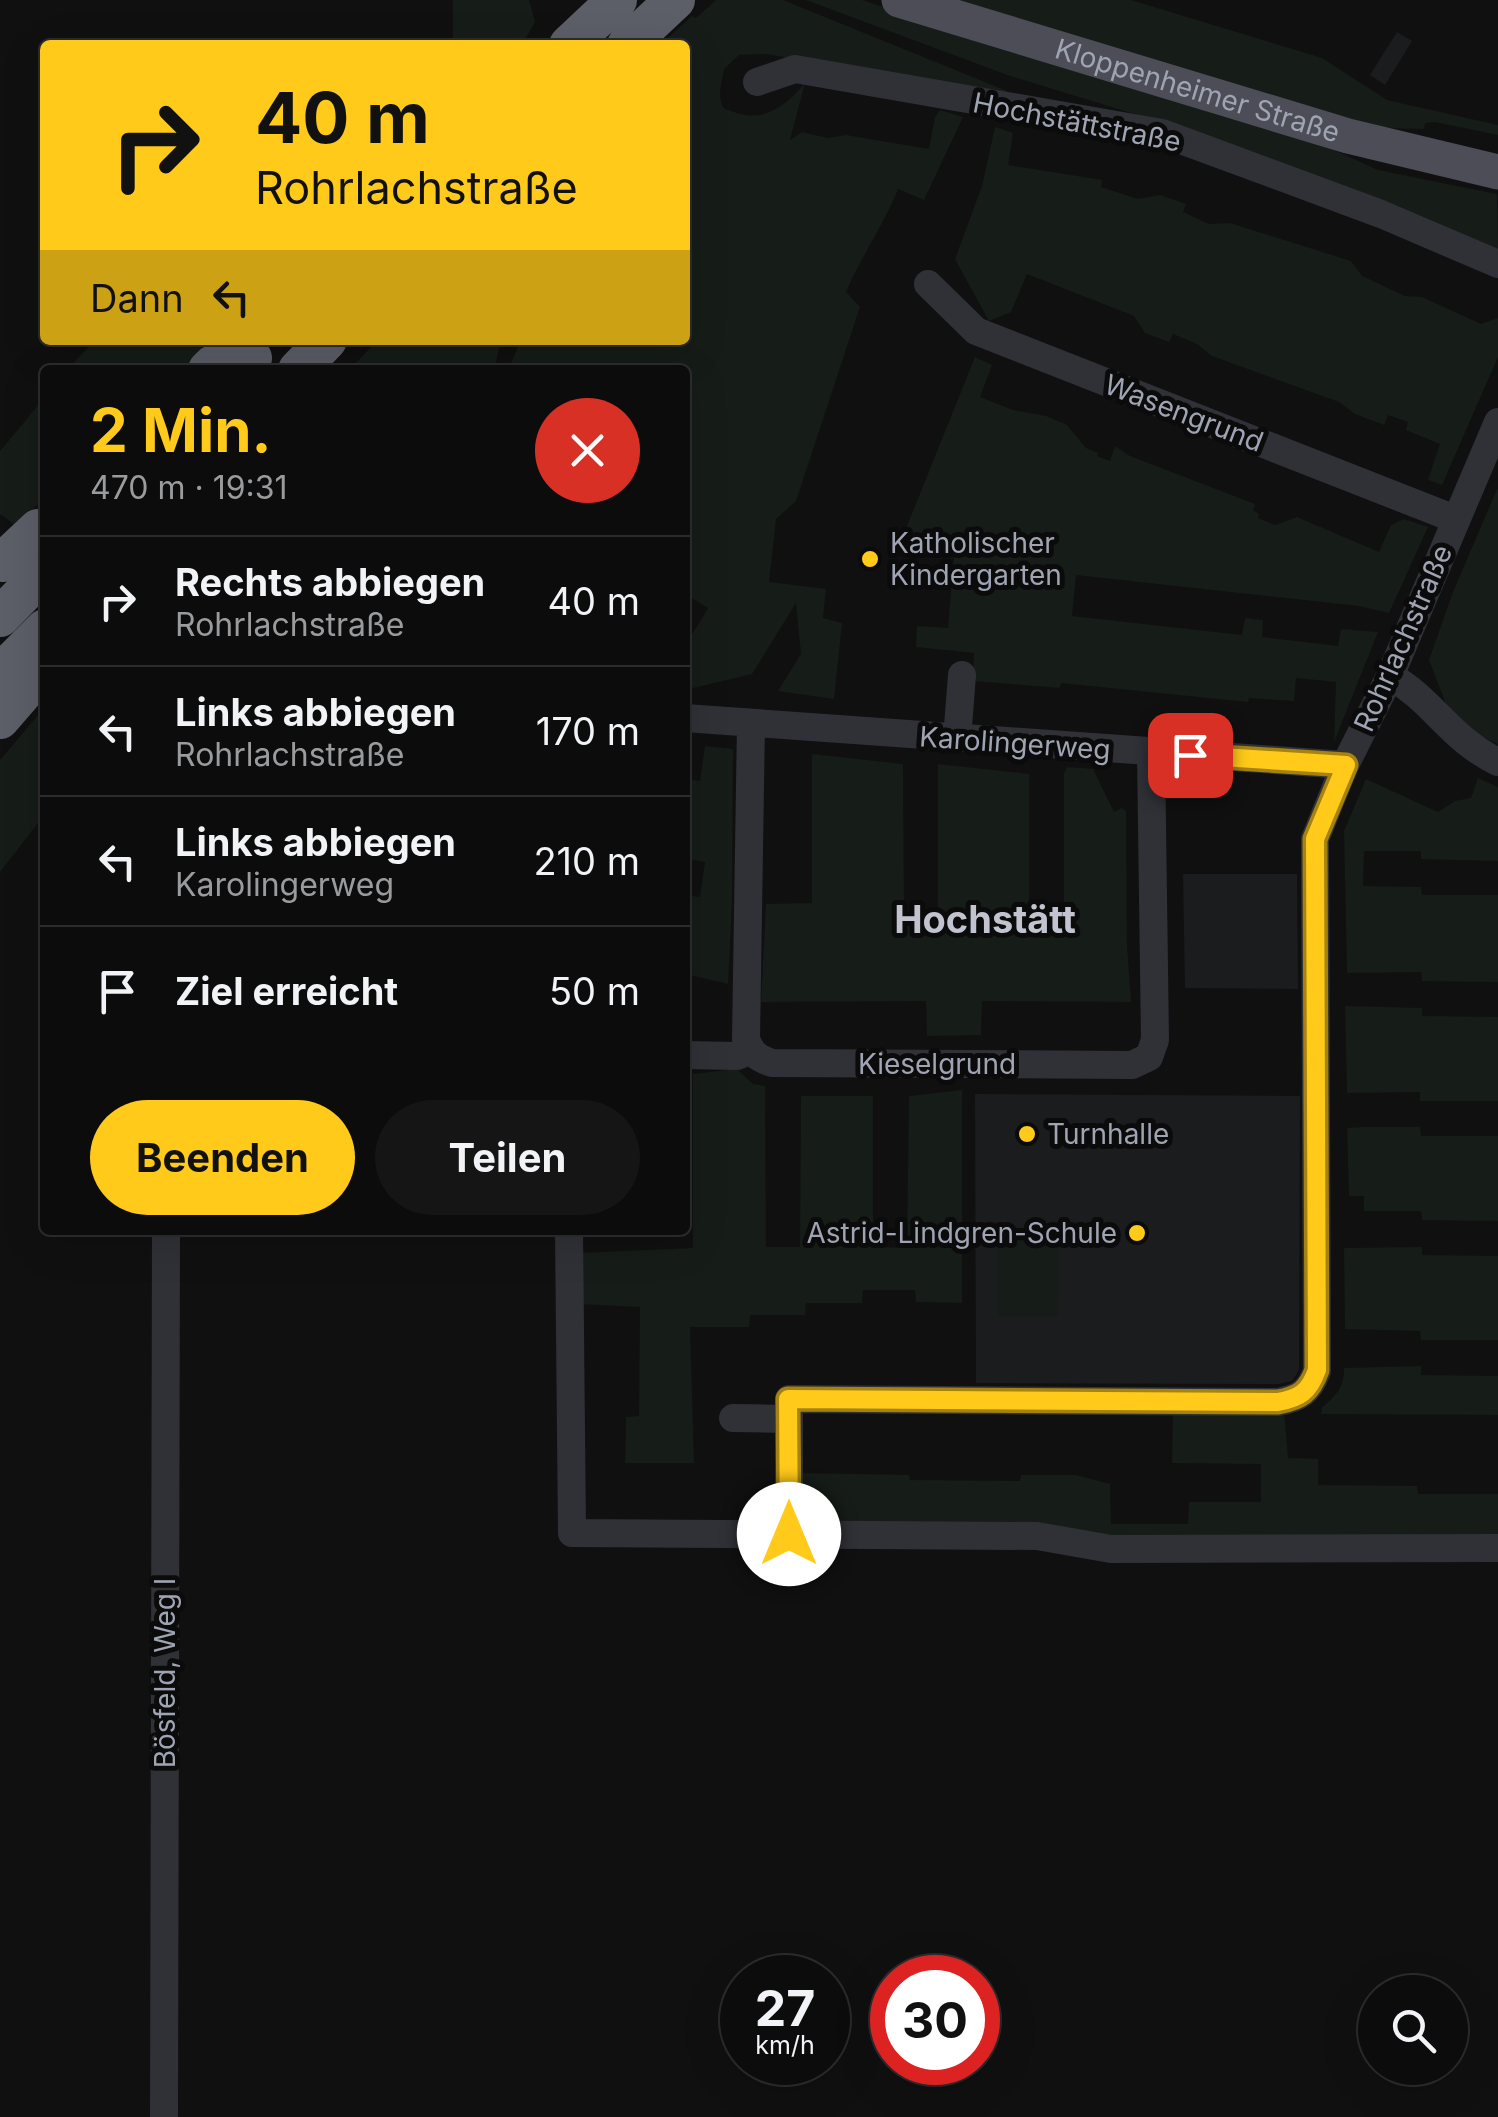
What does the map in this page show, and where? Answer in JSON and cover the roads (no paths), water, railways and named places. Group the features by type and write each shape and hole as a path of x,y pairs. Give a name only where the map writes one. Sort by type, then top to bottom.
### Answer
{"highway":[{"path":"575,40 617,0"},
{"path":"632,40 675,0"},
{"path":"303,365 322,345"},
{"path":"214,365 254,356"},
{"path":"0,616 26,554"},
{"path":"0,674 40,634"},
{"path":"0,719 40,674"}],"main road":[{"name":"Kloppenheimer Straße","path":"899,0 1348,136 1498,172"}],"street":[{"name":"Hochstättstraße","path":"758,82 795,69 1162,134 1381,214 1498,264"},
{"name":"Wasengrund","path":"928,284 976,330 1455,519"},
{"name":"Rohrlachstraße","path":"789,1418 788,1399 1278,1402 1310,1390 1317,1370 1315,839 1390,676 1498,422"},
{"path":"957,739 962,675"},
{"path":"1390,676 1410,688 1465,744 1498,762"},
{"name":"Karolingerweg","path":"690,718 1346,765"},
{"path":"690,1055 737,1056 750,1051 746,1038 750,723"},
{"name":"Kieselgrund","path":"750,1051 758,1059 772,1063 1132,1066 1150,1056 1155,1040 1151,752"},
{"name":"Bösfeld, Weg I","path":"164,2117 166,1235"},
{"path":"570,1235 572,1533 1037,1536 1111,1549 1498,1548"},
{"path":"733,1418 789,1418 789,1534"}],"place":[{"name":"Katholischer Kindergarten","path":"870,559"},
{"name":"Turnhalle","path":"1027,1134"},
{"name":"Astrid-Lindgren-Schule","path":"1137,1233"}],"district":[{"name":"Hochstätt","path":"985,920"}]}
